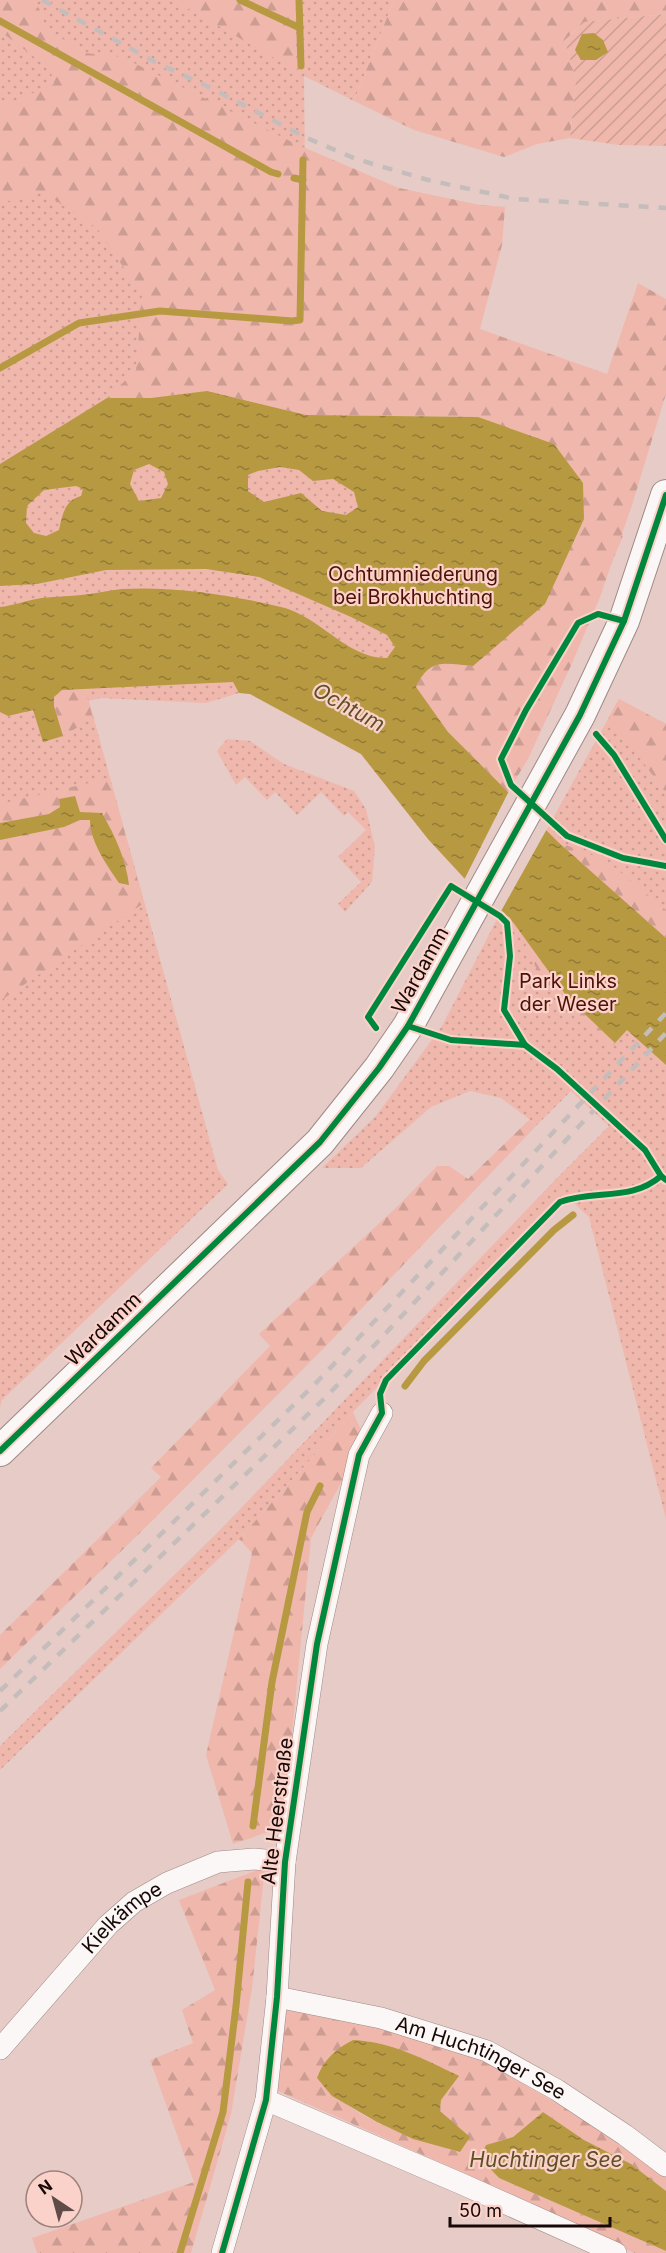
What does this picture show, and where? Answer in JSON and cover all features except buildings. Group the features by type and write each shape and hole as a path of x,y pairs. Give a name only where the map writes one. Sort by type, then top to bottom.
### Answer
{"street":[{"name":"Wardamm","path":"0,1451 320,1142 374,1074 408,1026 580,714 624,621 666,495"},
{"name":"Alte Heerstraße","path":"222,2253 266,2100 277,1996 285,1862 317,1644 358,1455 382,1413"},
{"name":"Kielkämpe","path":"0,2049 108,1925 134,1902 167,1883 218,1862 254,1859 285,1862"},
{"name":"Am Huchtinger See","path":"277,1996 381,2018 487,2051 558,2090 666,2166"},
{"path":"266,2100 616,2253"}],"green space":[{"name":"Ochtumniederung bei Brokhuchting","path":"0,0 394,0 354,101 304,76 308,412 605,478 623,536 557,693 490,758 510,789 465,879 428,839 361,754 250,694 239,693 206,703 100,698 89,701 218,1170 228,1184 2,1400 0,1407"},
{"path":"0,0 24,0 39,8 46,29 86,53 122,57 296,144 399,188 480,205 505,207 502,245 480,329 607,374 638,283 666,299 666,394 632,505 600,597 573,661 528,759 508,792 448,732 416,687 427,671 439,664 473,666 478,417 306,415 207,391 151,398 107,398 136,370 142,295 97,228 43,192 9,201 0,197 0,107 54,84 50,69 0,31"},
{"path":"173,0 294,0 297,71"},
{"path":"394,0 666,0 666,14 585,22 565,40 576,80 570,138 537,144 504,157 414,130 354,101"},
{"path":"666,14 666,146 619,145 570,138 576,80 565,41 584,22"},
{"path":"85,689 93,718 63,736 54,706 54,697 62,690"},
{"name":"Park Links der Weser","path":"619,699 666,724 666,1519 589,1217 565,1195 353,1412 239,1539 0,1770 0,1746 220,1530 609,1126 571,1091 537,1125 501,1098 470,1091 431,1107 361,1168 322,1168 376,1116 442,1026 497,919"},
{"path":"619,699 666,724 666,793 609,717"},
{"path":"227,739 250,741 284,764 354,791 366,809 375,847 372,882 345,912 338,904 361,882 338,857 366,830 348,812 344,816 321,792 297,815 275,792 267,800 245,777 236,785 217,751"},
{"path":"110,778 144,903 0,1001 0,840 64,827 80,820 90,820 129,885 119,848 102,813 80,813 74,796 59,799 60,807 49,814 0,823 0,804"},
{"path":"558,842 607,861 666,910 666,938"},
{"path":"523,936 568,998 615,1043 609,1050 570,1012 547,984 529,953"},
{"path":"529,1120 537,1125 323,1349 149,1524 0,1669 0,1635 161,1477 151,1468 270,1346 259,1334 399,1205 437,1166 449,1166 468,1179"},
{"path":"353,1412 365,1439 311,1538 283,1827 233,1844 206,1755 252,1553 239,1539"},
{"path":"265,1867 252,1988 231,2114 191,2253 37,2253 32,2238 58,2229 84,2229 84,2220 194,2182 150,2060 193,2043 182,2010 215,1990 179,1900"},
{"path":"292,2008 302,2008 415,2037 480,2059 577,2115 666,2177 666,2191 631,2164 584,2140 543,2112 513,2137 486,2145 480,2158 499,2178 666,2251 666,2253 634,2253 514,2195 276,2090 286,2012","holes":["320,2069 458,2076 441,2100 440,2112 469,2137 460,2152 402,2133 365,2116 347,2105 317,2078"]}],"water":[{"path":"594,33 603,40 608,52 596,60 581,60 575,50 582,34"},
{"name":"Ochtum","path":"207,391 306,415 478,417 554,444 583,483 584,519 545,604 473,666 439,664 421,677 416,687 448,732 558,842 666,938 666,1065 627,1030 615,1043 568,998 510,918 465,879 428,839 361,754 250,694 239,693 233,682 62,690 54,697 54,706 63,736 43,742 33,710 8,716 0,712 0,607 42,598 141,588 202,592 281,607 295,612 346,645 373,656 387,658 395,647 387,635 259,577 206,569 106,570 37,584 0,586 0,464 107,398 151,398","holes":["149,464 164,472 168,484 161,498 139,501 130,484 134,470","280,467 299,470 313,481 333,479 354,492 358,507 346,515 322,511 301,493 264,502 248,491 248,475","76,486 83,489 81,496 71,501 65,509 59,530 46,536 34,533 26,523 27,506 44,490"]},
{"path":"75,796 80,812 102,813 119,848 129,885 119,883 105,861 93,837 90,820 80,820 64,827 0,840 0,823 49,814 60,807 59,799"},
{"name":"Huchtinger See","path":"353,2040 394,2048 459,2076 441,2100 440,2111 470,2137 460,2152 413,2139 377,2122 332,2096 317,2078 331,2055"},
{"name":"Huchtinger See","path":"543,2112 584,2140 631,2164 666,2191 666,2251 499,2178 480,2158 486,2145 513,2137"}],"pier":[{"path":"510,789 548,827 500,913 463,882"}],"waterway":[{"path":"240,0 300,28"},
{"path":"299,0 301,66"},
{"path":"0,21 278,174"},
{"path":"0,368 79,323 160,311 300,320 303,160"},
{"path":"294,178 303,180"},
{"path":"405,1386 424,1361 554,1230 573,1215"},
{"path":"253,1826 272,1682 307,1512 320,1486"},
{"path":"180,2253 223,2112 248,1882"}],"railway":[{"path":"42,0 157,63 307,138 356,159 428,180 515,199 666,208"},
{"path":"0,1691 315,1384 666,1013"},
{"path":"0,1711 328,1395 666,1033"}],"cycle path":[{"path":"0,1451 320,1142 379,1068 408,1026 580,715 624,621 666,495"},
{"path":"624,621 598,614 578,623 526,710 501,759 511,785 567,836 623,858 666,866"},
{"path":"596,734 614,755 666,840"},
{"path":"376,1028 368,1017 451,886 500,916 507,923 510,956 504,1010 525,1045 557,1069 645,1150 661,1176 666,1180"},
{"path":"408,1026 451,1040 525,1045"},
{"path":"222,2253 266,2100 277,1997 285,1862 317,1644 359,1455 382,1413 380,1394 386,1380 560,1202 637,1189 661,1176"}]}
